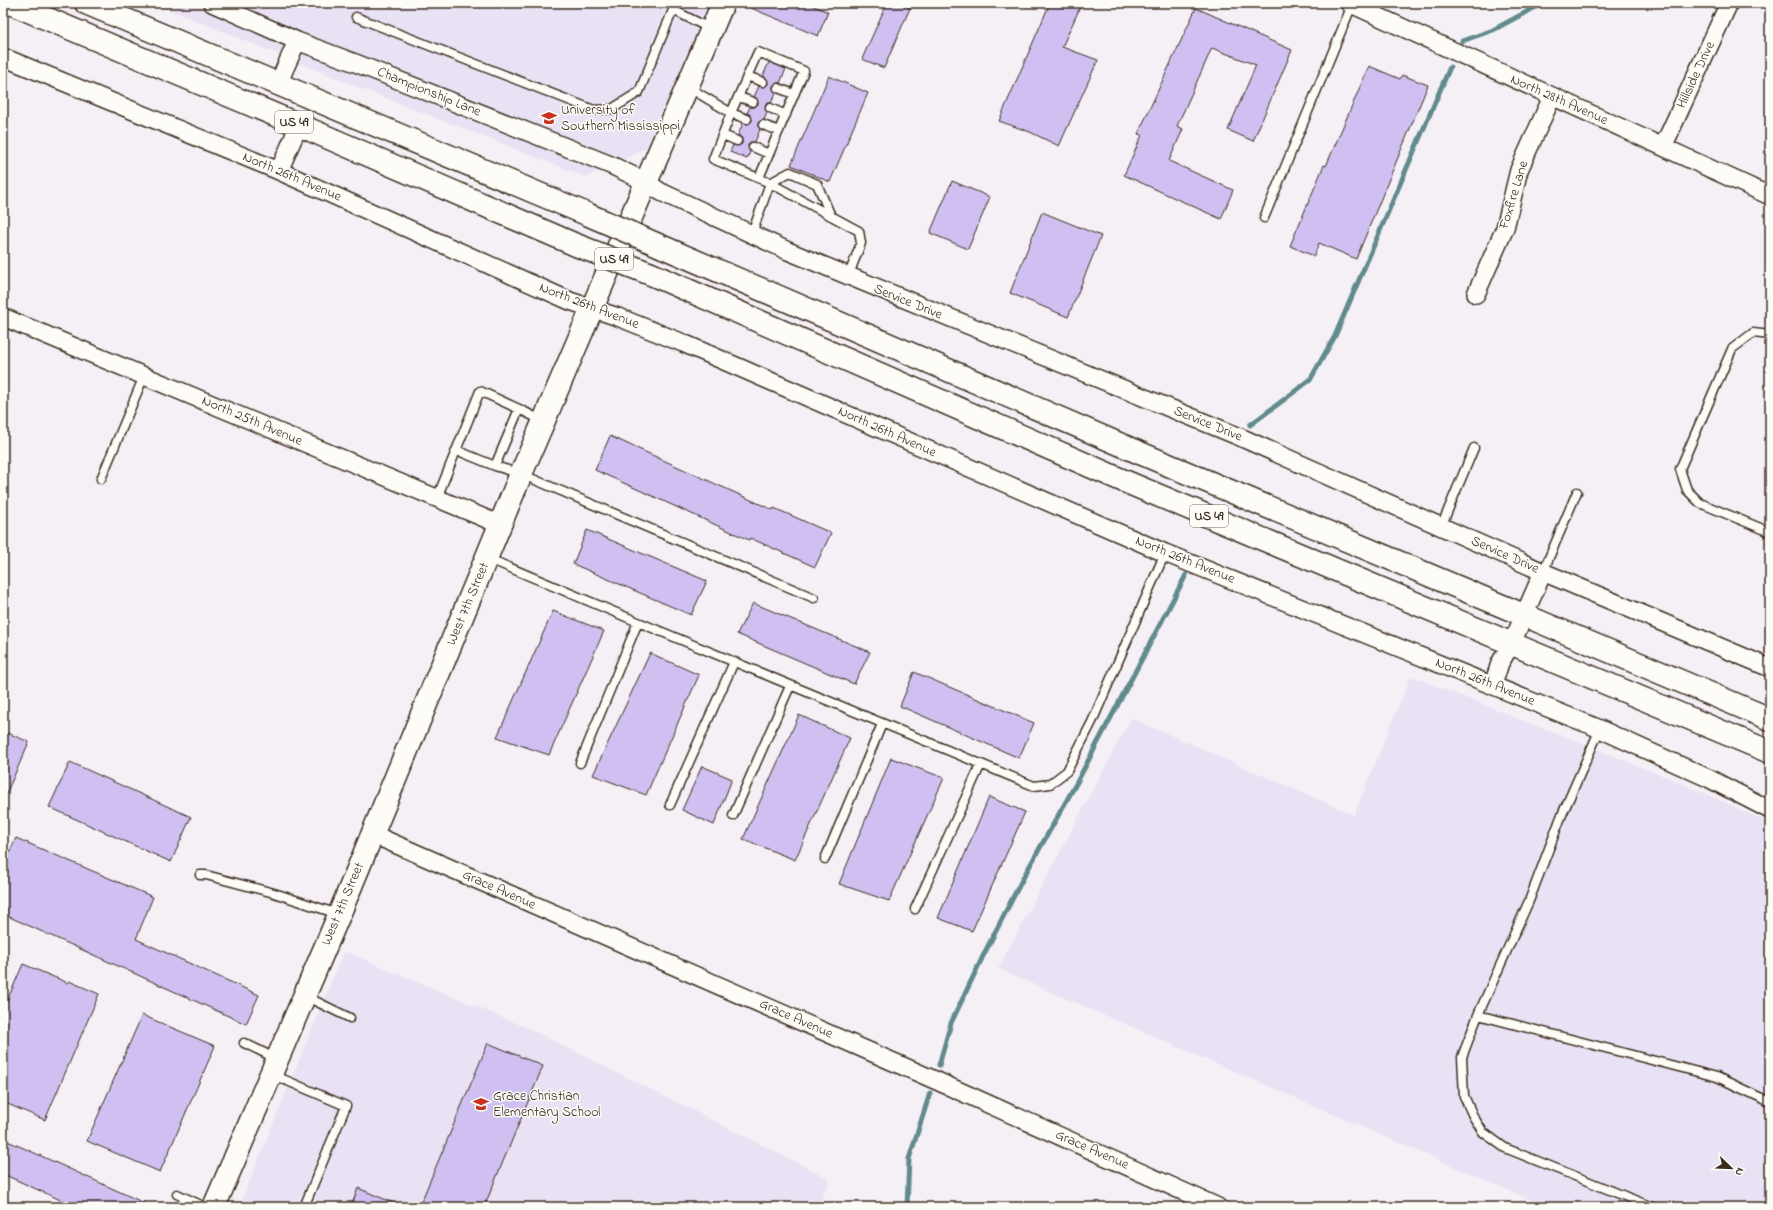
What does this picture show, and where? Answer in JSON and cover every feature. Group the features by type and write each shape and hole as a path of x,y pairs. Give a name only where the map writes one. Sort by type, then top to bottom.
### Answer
{"main road":[{"name":"US 49","path":"10,3 299,124 576,245 651,274 1116,478 1770,752"},
{"name":"US 49","path":"86,3 589,215 1140,453 1770,719"},
{"name":"West 7th Street","path":"214,1207 339,915 521,474 594,309 646,182 723,3"}],"street":[{"name":"Championship Lane","path":"212,3 296,41 358,64 591,157 646,182"},
{"name":"Hillside Drive","path":"1663,147 1729,3"},
{"name":"North 28th Avenue","path":"1351,4 1770,196"},
{"path":"278,84 296,41"},
{"name":"North 26th Avenue","path":"3,56 279,171 570,301 618,317 683,343 1165,553 1600,729 1710,779 1770,810"},
{"name":"Foxfire Lane","path":"1476,294 1505,228 1519,170 1552,97"},
{"path":"279,171 299,124"},
{"name":"Service Drive","path":"646,182 661,192 848,277 1240,437 1543,572 1770,668"},
{"name":"North 25th Avenue","path":"3,317 501,525"},
{"path":"1493,685 1500,663 1512,643 1543,572"},
{"name":"Grace Avenue","path":"372,834 930,1078 1218,1207"}],"lane":[{"path":"1264,218 1351,4"},
{"path":"356,17 594,110 612,109 639,92 674,7 712,30"},
{"path":"759,178 804,71 758,52 731,113 713,159 770,183 859,231 861,243 848,277"},
{"path":"747,76 763,82"},
{"path":"687,87 731,113 747,119"},
{"path":"778,88 794,94"},
{"path":"739,97 753,102"},
{"path":"770,108 786,115"},
{"path":"762,125 779,131"},
{"path":"723,135 737,140"},
{"path":"753,147 769,154"},
{"path":"752,233 770,183 790,172 817,184 831,216"},
{"path":"1770,335 1753,333 1732,349 1680,469 1687,490 1700,503 1770,532"},
{"path":"100,479 144,376"},
{"path":"437,498 480,391 544,421"},
{"path":"495,466 520,409"},
{"path":"1441,527 1474,448"},
{"path":"456,450 495,466 521,474 814,598"},
{"path":"1543,572 1577,492"},
{"path":"487,558 790,686 1034,786 1050,784 1067,771 1092,722 1165,553"},
{"path":"580,763 638,622"},
{"path":"670,805 734,662"},
{"path":"733,816 790,686"},
{"path":"825,859 882,724"},
{"path":"1600,729 1562,817 1529,901 1478,1015 1462,1057 1464,1096 1473,1116 1483,1132 1505,1148 1652,1207"},
{"path":"915,909 981,764"},
{"path":"200,875 206,875 274,893 339,915"},
{"path":"305,996 350,1018"},
{"path":"1478,1015 1717,1077 1770,1102"},
{"path":"244,1043 275,1067 346,1106 304,1207"},
{"path":"177,1194 205,1207"}],"shaded area":[{"name":"University of Southern Mississippi","path":"153,3 709,3 648,147 586,177 365,90"},
{"path":"1411,676 1684,784 1770,823 1770,1207 1547,1207 998,969 1131,718 1354,815"},
{"name":"Grace Christian Elementary School","path":"344,951 530,1029 830,1179 818,1207 239,1207"}],"building":[{"path":"739,3 807,3 828,12 818,36"},
{"path":"887,3 900,3 910,8 884,68 862,59"},
{"path":"1050,3 1082,3 1062,47 1098,60 1059,146 1030,132 999,121"},
{"path":"1196,8 1292,50 1253,141 1228,130 1256,65 1212,48 1177,126 1183,129 1169,161 1233,190 1221,219 1124,175 1142,135 1138,134"},
{"path":"769,62 786,69 780,83 773,86 776,93 771,103 767,103 765,106 767,113 764,120 758,123 760,129 755,142 750,142 748,145 750,152 747,159 730,152 733,145 738,146 742,144 742,138 738,135 743,123 748,124 752,121 751,116 747,113 750,107 754,107 758,104 757,99 754,97 759,86 764,87 768,84 767,79 763,76"},
{"path":"1369,66 1400,79 1402,75 1428,85 1356,259 1319,243 1314,256 1290,246 1324,165 1326,166"},
{"path":"829,76 868,93 830,182 791,165"},
{"path":"952,181 990,197 968,249 930,233"},
{"path":"1042,212 1101,236 1068,317 1010,293"},
{"path":"610,436 773,510 774,508 831,533 815,567 750,538 749,540 595,470"},
{"path":"587,530 707,581 691,615 573,564"},
{"path":"753,603 870,652 854,684 737,634"},
{"path":"553,611 604,631 549,755 497,737"},
{"path":"650,653 699,675 646,795 593,775"},
{"path":"914,672 1034,723 1019,758 900,706"},
{"path":"799,715 850,738 795,860 743,839"},
{"path":"3,731 29,742 3,801"},
{"path":"891,758 944,778 889,901 839,884"},
{"path":"70,762 191,817 171,862 49,807"},
{"path":"702,766 732,779 714,825 682,810"},
{"path":"989,797 1025,812 972,931 938,918"},
{"path":"16,838 153,897 136,939 259,995 246,1024 3,914 3,867"},
{"path":"23,964 99,994 45,1120 3,1102 3,1010"},
{"path":"142,1015 215,1046 160,1172 87,1141"},
{"path":"488,1043 543,1066 484,1207 419,1207"},
{"path":"3,1139 153,1207 76,1207 3,1174"},
{"path":"358,1188 403,1207 351,1207"}],"waterway":[{"path":"1462,41 1493,30 1543,3"},
{"path":"1250,425 1310,380 1335,336 1450,67"},
{"path":"939,1065 951,1023 985,952 1023,878 1077,782 1186,575"},
{"path":"907,1207 909,1159 930,1093"}],"place":[{"name":"University of Southern Mississippi","path":"549,118"},
{"name":"Grace Christian Elementary School","path":"481,1104"}]}
